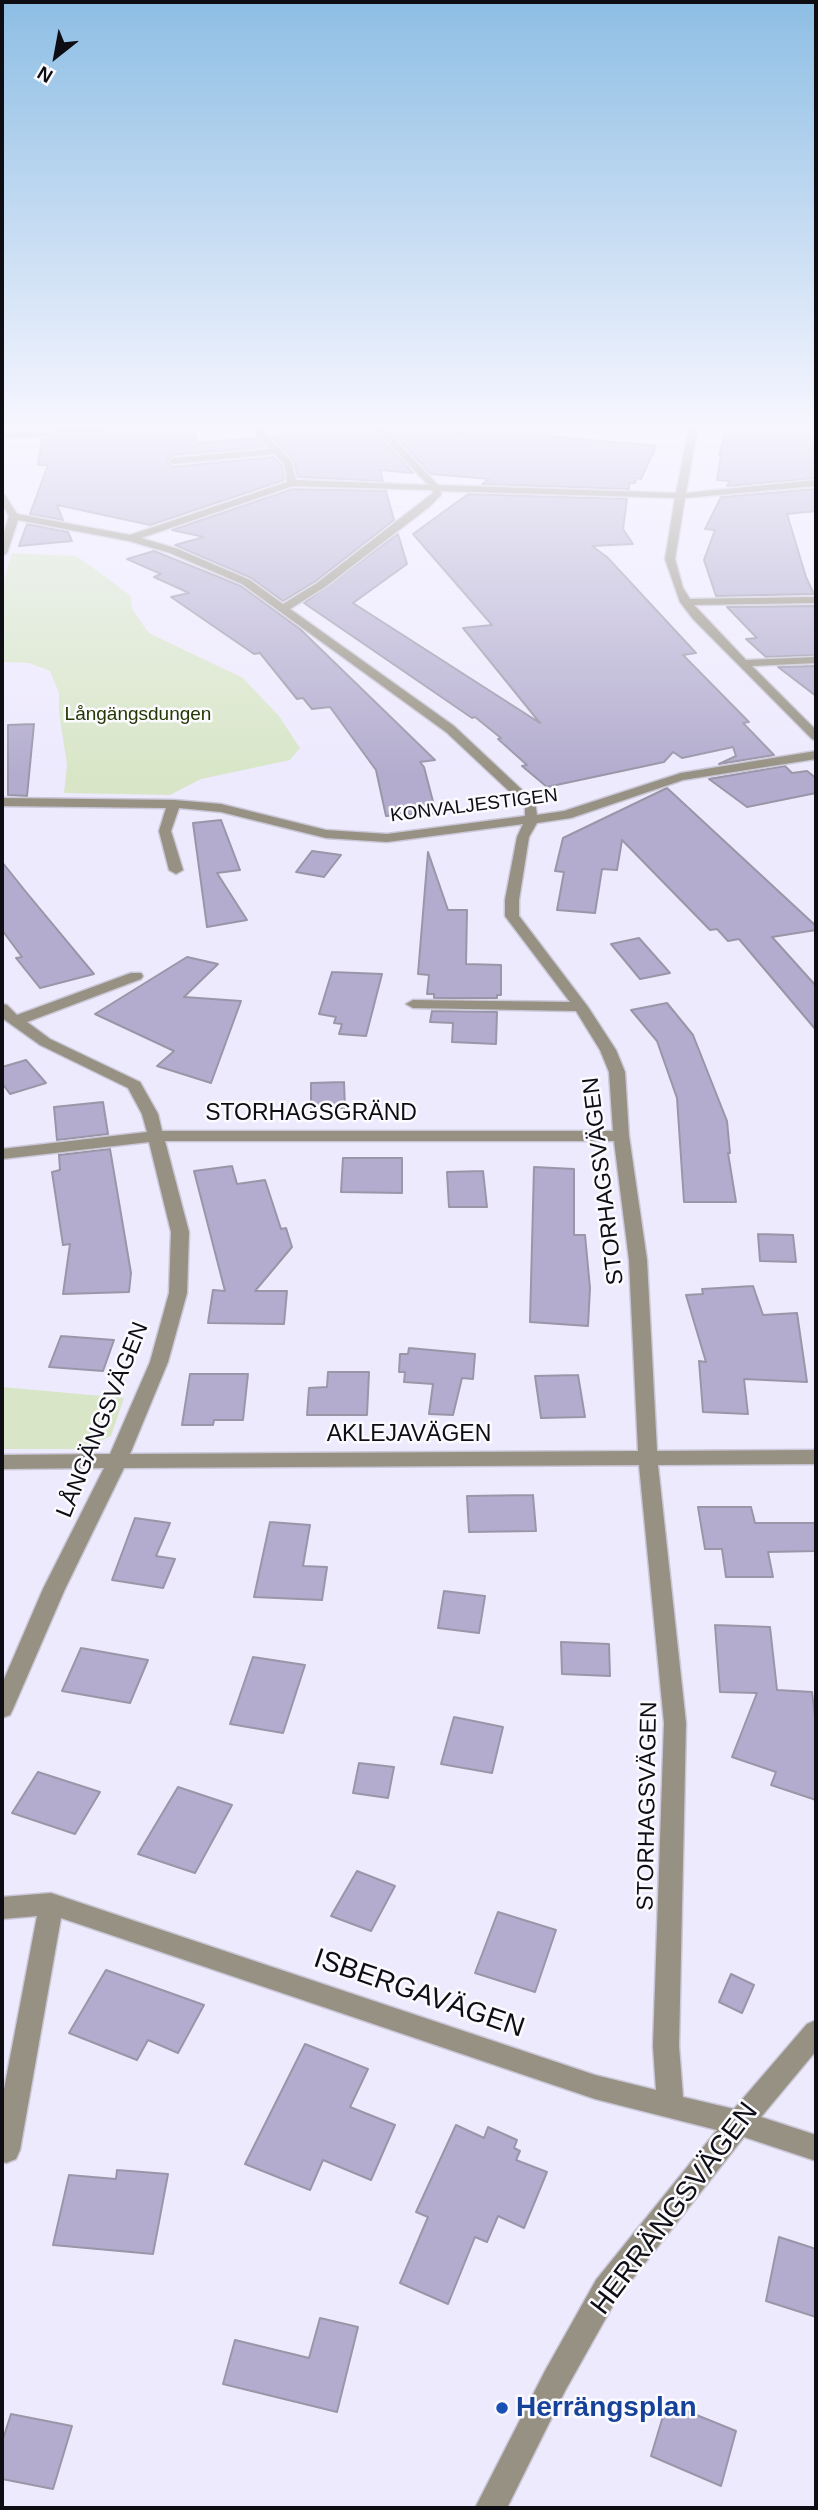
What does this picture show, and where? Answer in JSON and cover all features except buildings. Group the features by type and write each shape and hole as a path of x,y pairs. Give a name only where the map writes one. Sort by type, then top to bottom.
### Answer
{"street":[{"path":"140,541 215,567 246,582 284,608 450,729 531,805 531,822"},
{"path":"284,608 321,585 379,541"},
{"path":"673,541 670,559 673,574 685,602 816,736"},
{"path":"685,602 816,600"},
{"path":"743,663 816,660"},
{"name":"KONVALJESTIGEN","path":"2,802 174,804 221,808 326,834 387,838 531,822 566,815 681,777 816,755"},
{"path":"174,804 165,831 176,870"},
{"name":"STORHAGSVÄGEN","path":"531,822 523,837 512,900 512,916 581,1007 608,1050 617,1072 621,1136 638,1260 648,1459 675,1723 666,2046 671,2107"},
{"path":"8,1014 136,976"},
{"path":"413,1004 581,1007"},
{"name":"LÅNGÄNGSVÄGEN","path":"2,1709 54,1589 101,1499 159,1362 178,1293 180,1231 150,1114 134,1085 45,1042 8,1014"},
{"name":"STORHAGSGRÄND","path":"2,1154 155,1136 621,1136"},
{"name":"AKLEJAVÄGEN","path":"2,1462 816,1457"},
{"path":"6,2150 51,1904"},
{"name":"ISBERGAVÄGEN","path":"2,1908 51,1904 595,2087 739,2123 816,2148"},
{"name":"HERRÄNGSVÄGEN","path":"491,2508 555,2381 606,2290 739,2123 816,2032"}],"green space":[{"name":"Långängsdungen","path":"12,553 76,556 131,596 132,609 149,633 243,678 279,716 300,748 290,760 201,779 170,795 64,793 67,765 59,713 59,693 50,671 29,663 2,662 2,587"},
{"path":"2,1387 124,1398 111,1436 83,1449 2,1449"}],"place":[{"name":"Herrängsplan","path":"502,2408"}]}
